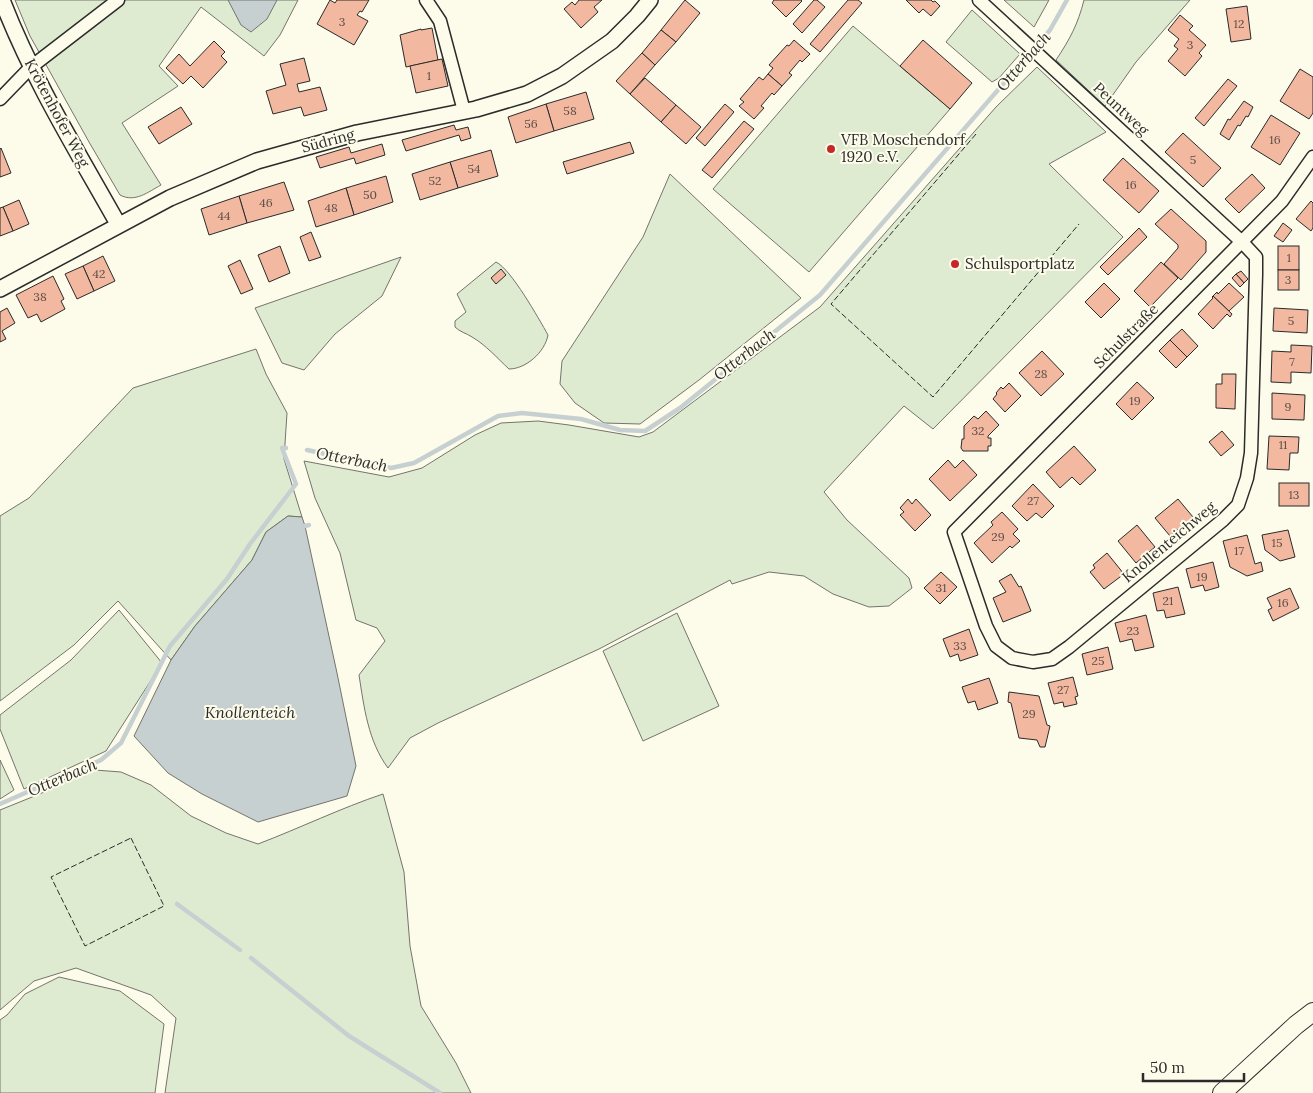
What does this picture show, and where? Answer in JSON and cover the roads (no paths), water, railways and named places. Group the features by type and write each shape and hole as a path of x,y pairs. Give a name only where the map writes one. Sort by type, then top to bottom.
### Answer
{"main road":[{"path":"1222,1093 1296,1025 1313,1012"}],"street":[{"name":"Krötenhofer Weg","path":"2,0 13,29 32,67 118,224"},
{"path":"0,99 32,67 118,0"},
{"path":"426,0 440,21 464,111"},
{"name":"Südring","path":"0,289 118,224 170,198 256,161 357,133 464,111 527,94 562,76 612,41 650,0"},
{"name":"Peuntweg","path":"979,0 1242,242"},
{"name":"Schulstraße","path":"954,532 1282,201 1313,156"},
{"name":"Knollenteichweg","path":"954,532 986,626 996,646 1012,658 1033,662 1052,659 1069,647 1223,520 1238,505 1248,478 1251,453 1256,274 1256,257 1242,242"}],"water":[{"path":"228,0 277,0 267,19 251,32 241,25"},
{"name":"Knollenteich","path":"288,516 302,517 305,526 356,766 347,796 258,822 202,794 168,773 134,736 171,660 195,626 252,560 266,532"}],"waterway":[{"name":"Otterbach","path":"307,450 391,468 414,463 498,416 522,413 581,419 620,430 645,431 680,408 820,295 1050,30 1067,0"},
{"name":"Otterbach","path":"0,804 101,760 121,743 170,646 227,579 250,544 296,484 282,448 286,448"},
{"name":"Otterbach","path":"305,526 309,525"},
{"path":"177,904 240,950"},
{"path":"251,958 349,1036 440,1093"}],"place":[{"name":"VFB Moschendorf 1920 e.V.","path":"831,149"},
{"name":"Schulsportplatz","path":"955,264"}]}
